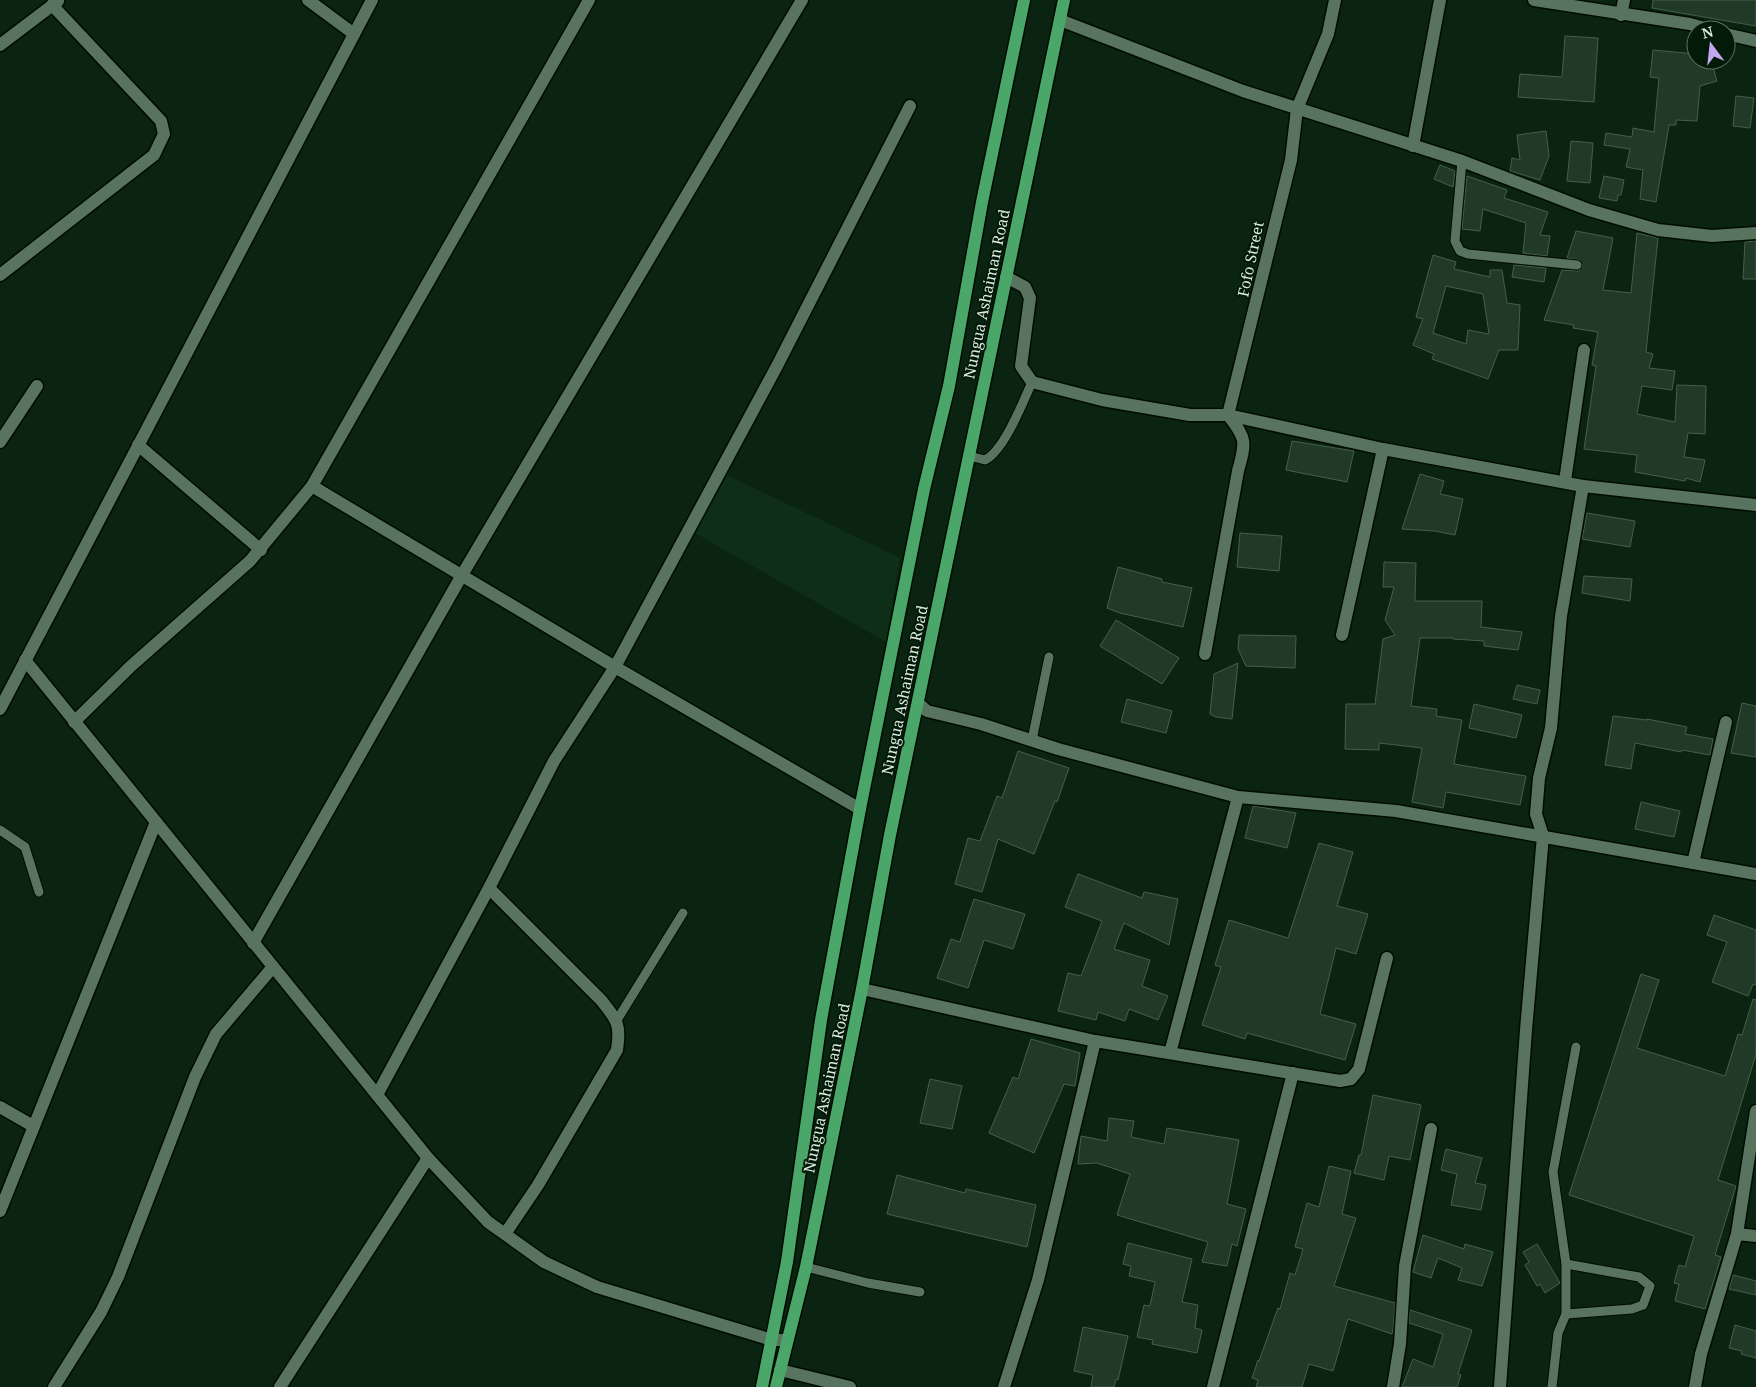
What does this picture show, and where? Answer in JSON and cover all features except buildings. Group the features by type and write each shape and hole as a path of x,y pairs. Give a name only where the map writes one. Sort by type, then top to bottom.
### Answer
{"main road":[{"name":"Nungua Ashaiman Road","path":"762,1387 787,1262 821,1020 860,809 924,489 949,386 982,202 1024,0"},
{"name":"Nungua Ashaiman Road","path":"776,1387 786,1340 806,1267 862,989 890,835 1064,0"}],"street":[{"path":"308,0 354,34"},
{"path":"0,709 372,0"},
{"path":"74,722 131,666 260,550 312,486 589,0"},
{"path":"253,943 462,575 802,0"},
{"name":"Fofo Street","path":"1228,414 1291,160 1297,109 1328,34 1335,0"},
{"path":"1413,146 1440,0"},
{"path":"1534,0 1621,15 1686,23"},
{"path":"1621,15 1624,0"},
{"path":"0,45 56,2 161,121 164,134 154,155 0,275"},
{"path":"1060,20 1243,91 1462,161 1590,210 1658,230 1712,236 1756,233"},
{"path":"1736,36 1756,41"},
{"path":"377,1095 489,888 554,761 615,667 777,366 910,106"},
{"path":"1006,277 1025,287 1030,298 1021,366 1032,382 1102,400 1190,415 1228,414 1383,449 1565,481 1583,486 1756,505"},
{"path":"1565,481 1584,350"},
{"path":"0,442 37,386"},
{"path":"1205,654 1234,490 1245,447 1241,431 1228,414"},
{"path":"138,446 260,550"},
{"path":"1342,635 1383,449"},
{"path":"312,486 615,667 860,809"},
{"path":"1500,1387 1524,1059 1543,836 1536,814 1540,778 1551,728 1561,616 1583,486"},
{"path":"25,660 272,968 428,1158 488,1222 544,1262 597,1287 772,1340 786,1340"},
{"path":"918,704 927,711 981,724 1238,797 1396,810 1756,874"},
{"path":"1693,863 1726,722"},
{"path":"1170,1054 1238,797"},
{"path":"0,1211 156,822"},
{"path":"489,888 600,1000 617,1020 620,1031 617,1050 538,1185 505,1234"},
{"path":"862,989 1096,1041 1340,1081 1351,1079 1358,1069 1388,958"},
{"path":"54,1387 101,1312 118,1277 195,1077 216,1034 272,968"},
{"path":"1004,1387 1038,1280 1096,1041"},
{"path":"1213,1387 1293,1073"},
{"path":"0,1107 33,1126"},
{"path":"1694,1387 1701,1354 1737,1234 1756,1111"},
{"path":"1392,1387 1400,1344 1406,1266 1431,1129"},
{"path":"280,1387 428,1158"},
{"path":"1737,1234 1756,1236"},
{"path":"780,1370 850,1387"}],"lane":[{"path":"1462,161 1455,241 1460,251 1468,254 1577,265"},
{"path":"969,456 985,460 994,456 1032,382"},
{"path":"1032,740 1049,657"},
{"path":"0,830 25,847 39,892"},
{"path":"617,1020 683,913"},
{"path":"1552,1387 1558,1334 1566,1314 1566,1264 1553,1172 1576,1047"},
{"path":"1566,1264 1639,1277 1650,1286 1643,1306 1632,1309 1566,1314"},
{"path":"806,1267 868,1283 920,1292"}],"shaded area":[{"path":"727,475 900,558 886,642 695,533"}]}
